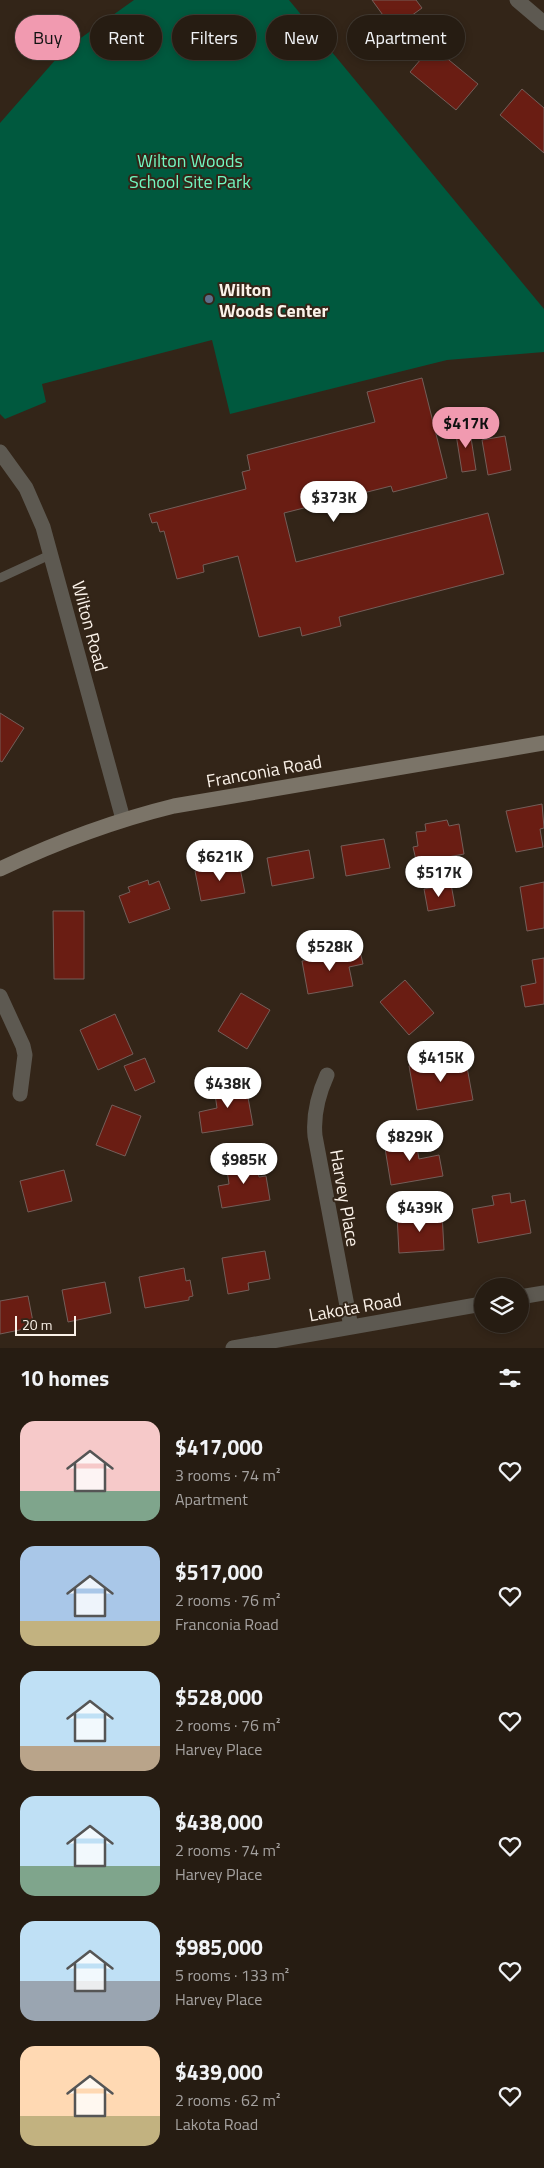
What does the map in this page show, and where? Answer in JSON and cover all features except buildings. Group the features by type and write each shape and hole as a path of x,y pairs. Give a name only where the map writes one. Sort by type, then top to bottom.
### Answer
{"main road":[{"name":"Franconia Road","path":"0,869 80,834 123,819 174,806 544,743"}],"street":[{"path":"517,0 544,23"},
{"name":"Wilton Road","path":"0,452 26,488 43,527 52,554 123,819"},
{"path":"0,996 24,1046 25,1055 20,1094"},
{"name":"Harvey Place","path":"327,1076 319,1093 314,1126 351,1327"},
{"path":"529,1296 544,1293"},
{"name":"Lakota Road","path":"233,1348 474,1305"}],"lane":[{"path":"0,578 52,554"}],"green space":[{"name":"Wilton Woods School Site Park","path":"134,0 289,0 301,15 266,15 266,60 337,60 337,58 544,309 544,352 447,360 230,414 212,340 42,384 46,402 5,419 0,414 0,123 55,60 80,60 80,39 90,31 90,60 162,60 162,15 113,15"}],"place":[{"name":"Wilton Woods Center","path":"209,299"}]}
